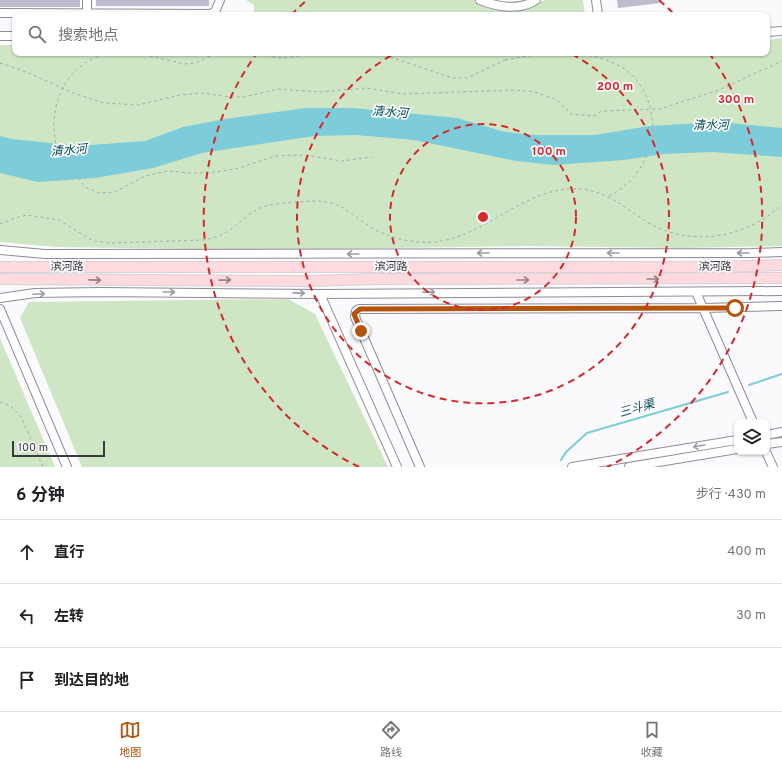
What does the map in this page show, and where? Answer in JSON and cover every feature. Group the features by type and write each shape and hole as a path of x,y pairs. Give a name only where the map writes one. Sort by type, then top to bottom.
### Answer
{"main road":[{"name":"滨河路","path":"0,267 721,267 782,265"},
{"name":"滨河路","path":"0,279 308,281 376,279 782,278"}],"street":[{"path":"87,0 87,12"},
{"path":"215,12 220,0"},
{"path":"480,0 494,6 521,6 536,0"},
{"path":"596,0 598,12"},
{"path":"0,13 12,13"},
{"path":"770,32 782,31"},
{"path":"0,36 12,36"},
{"path":"0,250 45,254 752,254 782,252"},
{"path":"0,298 35,293 100,292 320,294 782,291"},
{"path":"696,292 752,419"},
{"path":"320,294 397,467"},
{"path":"420,467 354,317 356,311 360,309 703,308 782,306"},
{"path":"0,309 67,467"},
{"path":"770,434 782,432"},
{"path":"572,467 734,440"},
{"path":"770,444 782,442"},
{"path":"629,467 734,450"},
{"path":"767,455 773,467"}],"path":[{"path":"98,56 79,66 63,88 54,112 53,132 57,148 85,187 99,193 115,192 145,176 167,171 190,173 216,172 239,168 275,156 305,155 342,161 372,157"},
{"path":"151,56 184,64 196,63 211,56"},
{"path":"271,56 277,58 292,58 299,56"},
{"path":"388,56 452,78 467,78 504,60 529,56"},
{"path":"593,56 615,63 635,76 648,96 654,118 653,138 647,157 636,176 619,190 608,196"},
{"path":"0,63 24,71 76,94 104,103 138,105 180,95 204,93 229,97 244,97 278,89 320,92 366,88 404,94 515,90 535,92 557,100 571,114 594,116 602,111 660,109 719,90 782,61"},
{"path":"0,224 16,218 27,216 59,220 93,241 112,243 203,240 226,234 251,213 271,204 319,201 345,208 374,229 395,237 423,243 446,240 469,233 531,200 563,189 579,189 608,196 663,230 694,237 715,237 744,229 760,222 782,205"},
{"path":"0,402 11,406 21,417 43,467"}],"green space":[{"path":"246,0 476,0 485,5 525,8 545,0 583,0 585,12 254,12 254,5"},
{"path":"782,38 782,246 684,248 525,246 255,250 56,247 0,242 0,45 12,45 12,56 770,56 770,40"},
{"path":"288,299 315,314 388,467 82,467 20,318 29,302"},
{"path":"0,338 55,467 0,467"}],"water":[{"name":"清水河","path":"306,108 353,108 457,118 505,132 535,135 595,135 649,126 718,122 782,128 782,157 712,152 664,154 624,160 554,165 516,161 414,140 356,135 314,136 202,153 153,168 95,178 38,182 0,173 0,136 12,139 78,146 145,141 183,127 225,119"}],"building":[{"path":"0,0 80,0 80,7 0,7"},
{"path":"96,0 209,0 209,6 96,6"},
{"path":"617,0 661,0 661,3 618,8"}],"waterway":[{"name":"三斗渠","path":"749,385 782,374"},
{"name":"三斗渠","path":"561,460 566,452 587,433 728,392"}],"route":[{"path":"361,331 354,317 356,311 360,309 735,308"}]}
